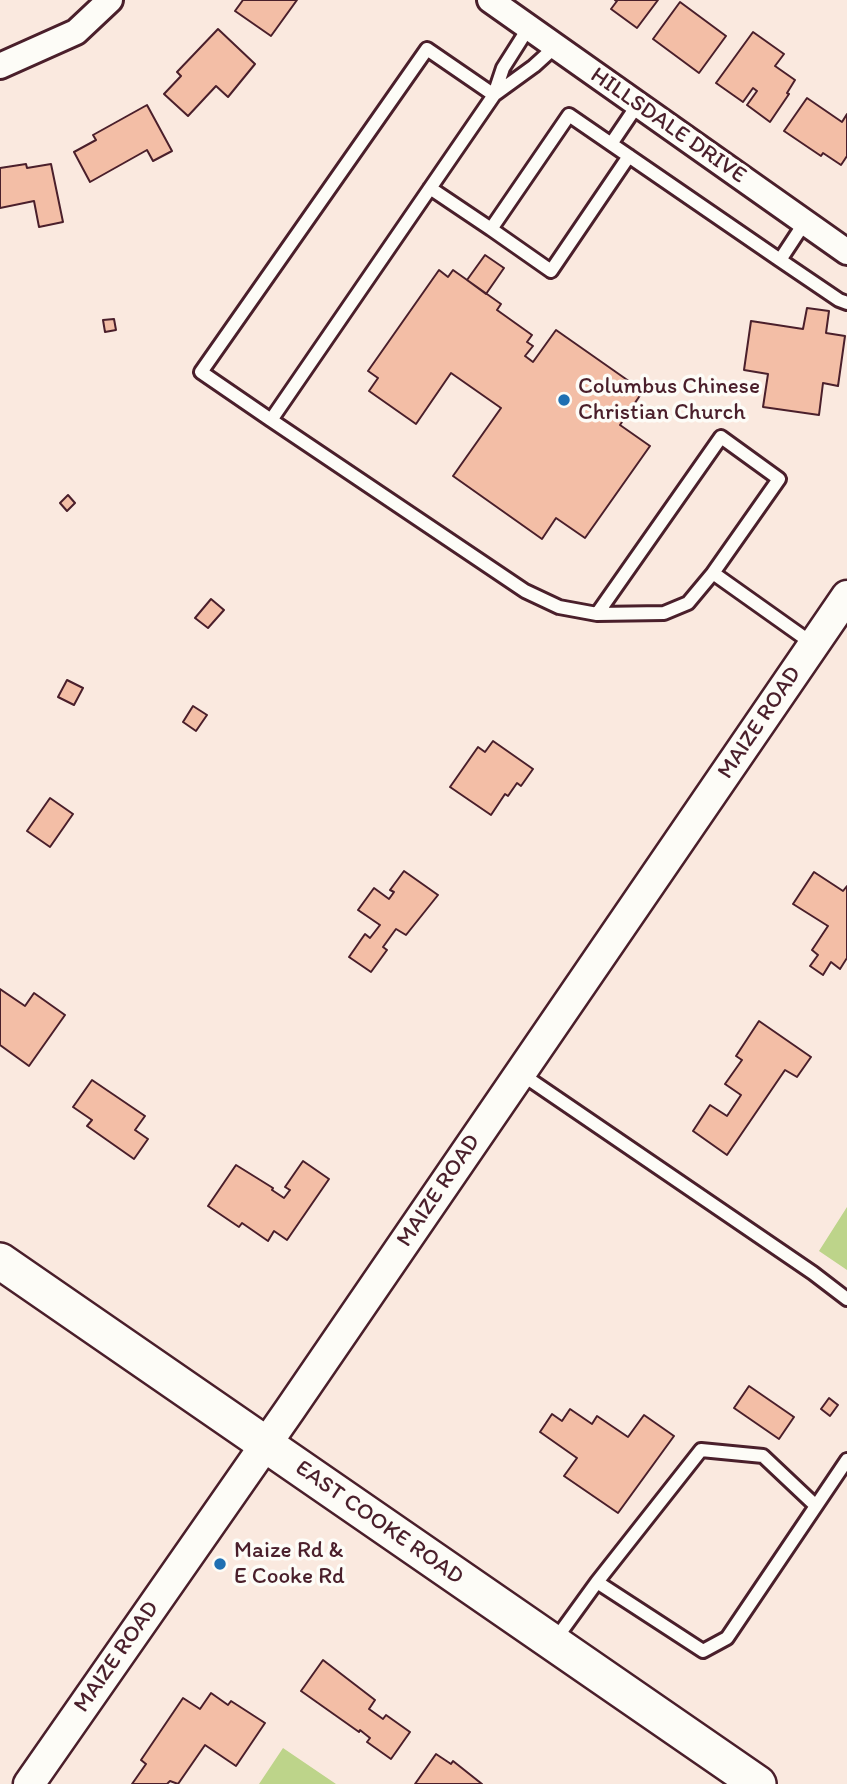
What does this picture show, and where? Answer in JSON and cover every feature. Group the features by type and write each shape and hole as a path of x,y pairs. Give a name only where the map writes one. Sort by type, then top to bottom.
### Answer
{"main road":[{"name":"EAST COOKE ROAD","path":"0,1261 758,1784"}],"street":[{"path":"0,66 76,32 110,0"},
{"name":"HILLSDALE DRIVE","path":"490,0 847,251"},
{"name":"MAIZE ROAD","path":"29,1784 847,596"}],"lane":[{"path":"271,419 494,96 503,68 530,27"},
{"path":"494,96 534,66 555,46"},
{"path":"494,96 427,49 201,372 525,591 559,607 597,614 664,613 688,603 713,573 779,479 721,437 597,614"},
{"path":"611,144 638,104"},
{"path":"491,229 569,115 847,303"},
{"path":"430,188 551,271 629,156"},
{"path":"780,260 806,222"},
{"path":"713,573 814,644"},
{"path":"520,1073 847,1299"},
{"path":"553,1643 597,1581 701,1450 762,1457 817,1506"},
{"path":"597,1581 702,1651 727,1639 847,1460"}],"green space":[{"path":"847,1207 847,1270 819,1251"},
{"path":"283,1748 336,1784 259,1784"}],"building":[{"path":"243,0 297,0 271,36 235,11"},
{"path":"615,0 658,0 637,28 611,9 617,1"},
{"path":"680,2 726,36 699,73 653,39"},
{"path":"218,29 255,64 228,97 216,86 188,116 164,94 181,76 177,72"},
{"path":"753,32 784,54 775,66 795,80 770,122 747,105 757,91 753,88 743,102 716,83"},
{"path":"807,98 842,122 847,114 847,156 841,165 823,153 821,156 784,131"},
{"path":"147,105 172,151 153,161 147,150 90,182 74,152 96,140 93,135"},
{"path":"26,164 27,168 51,164 63,222 39,227 34,201 0,208 0,168"},
{"path":"485,255 504,268 486,294 467,280"},
{"name":"Columbus Chinese Christian Church","path":"439,270 448,277 453,270 501,304 497,310 532,335 527,342 533,346 525,356 533,362 556,330 643,391 620,425 650,446 585,538 556,518 542,539 453,476 501,408 451,373 416,424 369,391 378,378 368,371"},
{"path":"807,308 829,311 826,333 845,336 838,386 823,383 819,415 763,407 768,374 744,370 751,321 803,329"},
{"path":"114,319 116,330 105,332 103,320"},
{"path":"68,495 75,503 67,511 60,503"},
{"path":"211,599 224,610 208,628 195,618"},
{"path":"67,680 83,688 74,705 58,697"},
{"path":"193,706 207,715 196,731 183,722"},
{"path":"493,741 533,769 521,786 517,783 508,796 505,794 491,815 450,787 478,747 485,752"},
{"path":"50,798 73,814 50,847 27,831"},
{"path":"404,871 438,895 406,935 396,929 383,947 387,950 371,972 349,957 365,934 370,938 380,925 358,910 374,888 389,899 394,892 390,890"},
{"path":"814,872 843,891 847,886 847,958 840,969 831,962 823,975 810,966 818,955 812,950 828,926 793,904"},
{"path":"0,989 25,1006 34,993 65,1015 29,1066 0,1045"},
{"path":"759,1021 811,1057 797,1077 785,1070 727,1155 693,1131 710,1105 727,1116 741,1095 725,1084 742,1060 736,1056"},
{"path":"92,1080 145,1116 135,1130 148,1139 134,1159 87,1126 92,1120 73,1107"},
{"path":"303,1161 329,1179 287,1240 274,1231 268,1241 242,1223 239,1227 208,1206 236,1165 284,1198 290,1190 285,1187"},
{"path":"749,1386 794,1417 779,1439 734,1408"},
{"path":"829,1398 838,1405 830,1416 821,1409"},
{"path":"570,1409 592,1424 597,1416 628,1437 644,1415 674,1436 618,1513 564,1476 577,1458 540,1432 552,1414 562,1421"},
{"path":"323,1660 375,1700 369,1709 383,1719 386,1715 410,1732 391,1759 367,1742 370,1738 360,1730 359,1732 301,1691"},
{"path":"211,1693 228,1705 231,1701 265,1723 236,1766 205,1745 178,1784 170,1781 167,1784 132,1784 146,1764 141,1760 183,1698 200,1709"},
{"path":"436,1754 451,1764 453,1761 482,1784 415,1784"}],"place":[{"name":"Columbus Chinese Christian Church","path":"564,400"},
{"name":"Maize Rd & E Cooke Rd","path":"220,1564"}]}
